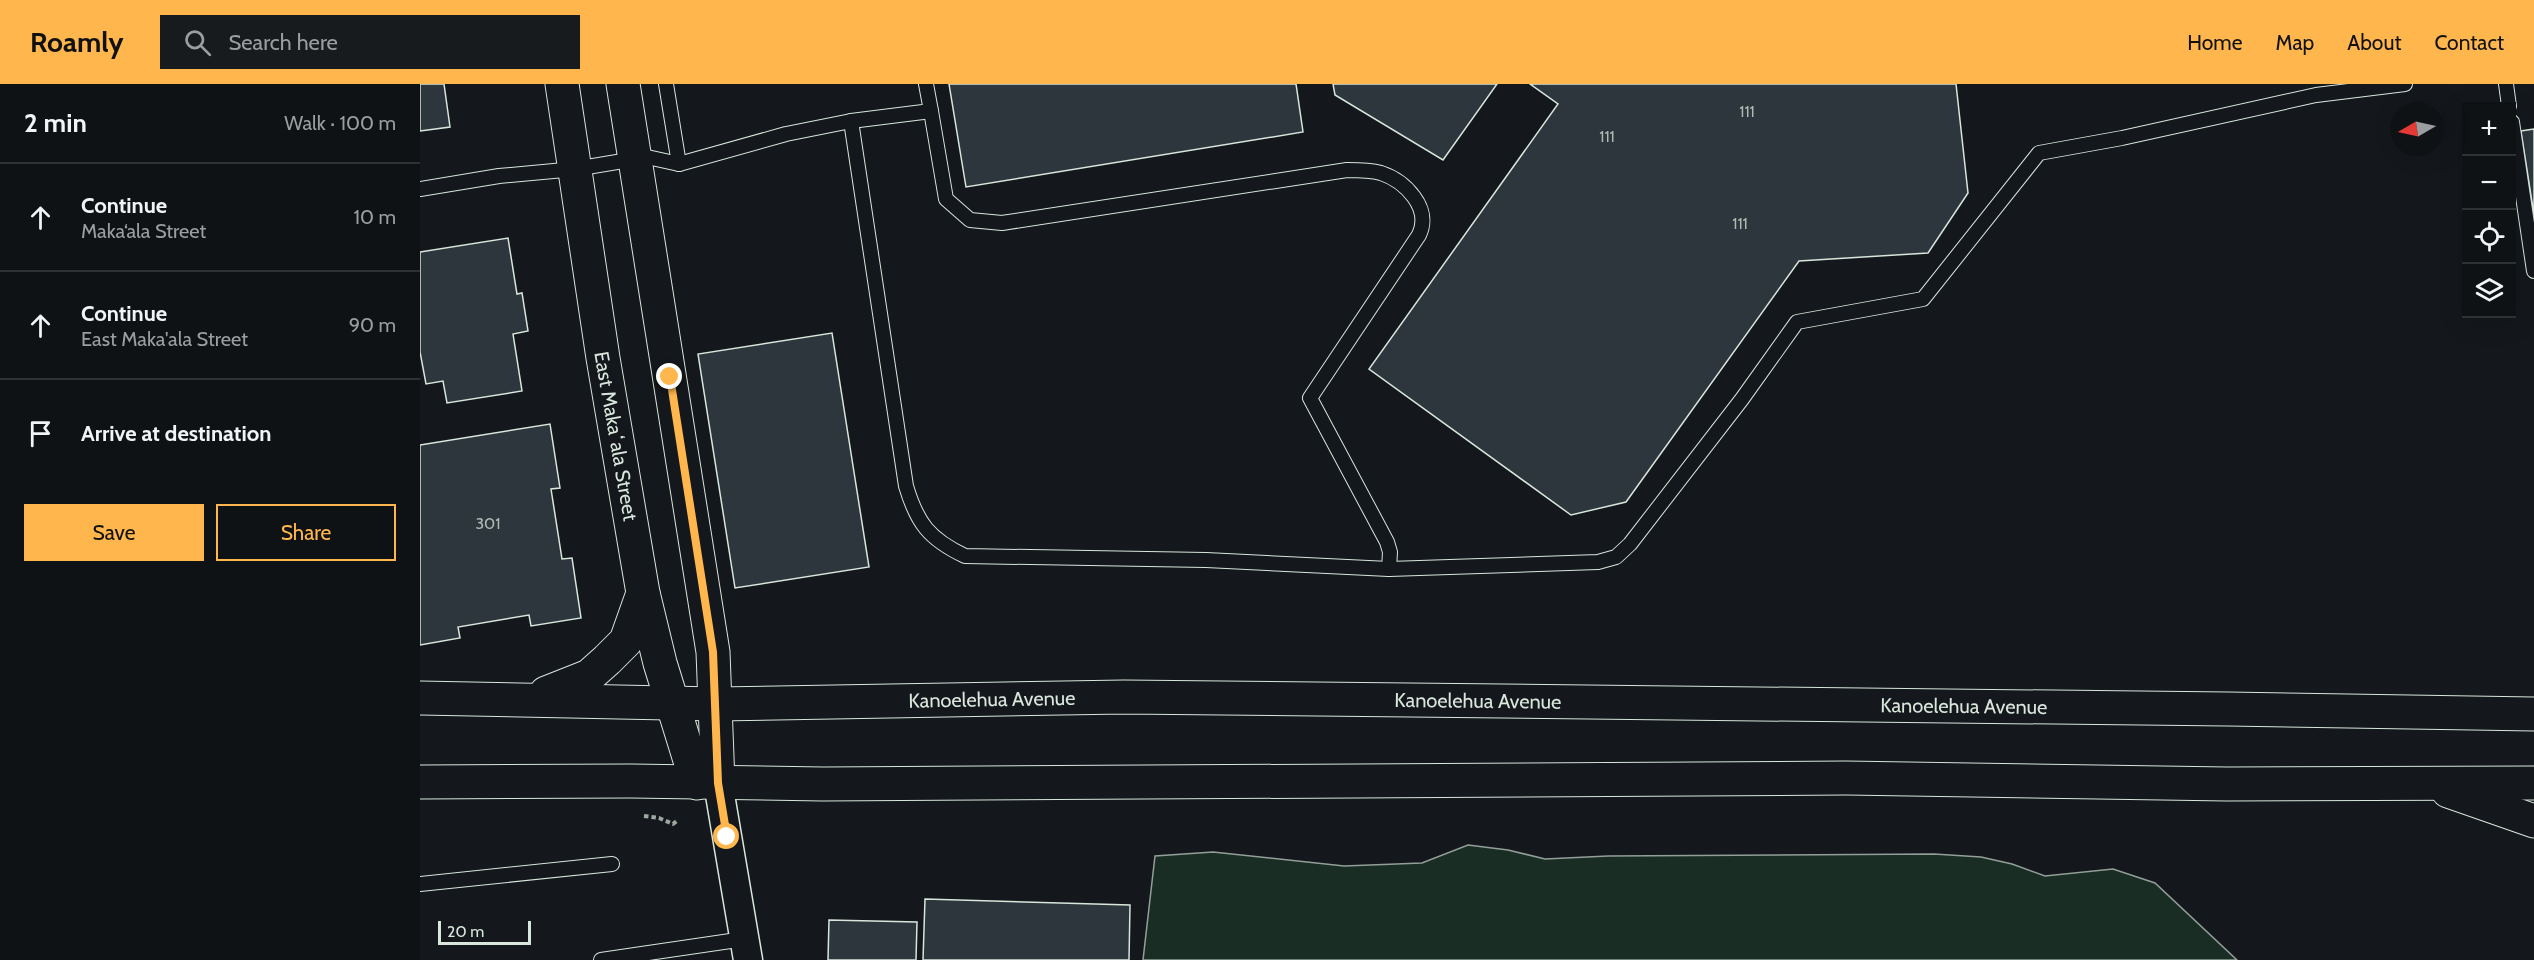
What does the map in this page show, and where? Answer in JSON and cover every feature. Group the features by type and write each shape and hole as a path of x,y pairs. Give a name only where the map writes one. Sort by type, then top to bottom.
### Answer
{"main road":[{"name":"East Makaʻala Street","path":"562,84 603,358 643,593 672,702 707,783"},
{"path":"623,84 713,652 717,704 707,783"},
{"path":"534,699 589,676 607,660 626,641 643,593"},
{"name":"Kanoelehua Avenue","path":"420,698 717,704 1136,697 2534,714"},
{"path":"420,782 707,783 1846,778 2227,784 2534,783"},
{"path":"2429,784 2534,821"}],"street":[{"path":"707,783 746,950"}],"lane":[{"path":"666,84 679,164"},
{"path":"926,84 946,199 970,220 1002,223 1347,170 1382,173 1408,190 1420,209 1423,222 1419,235 1310,398 1387,542 1390,552 1389,569"},
{"path":"851,121 906,486 914,512 926,530 935,538 946,547 965,556 1206,560 1389,569 1598,562 1616,557 1626,549 1670,493 1797,322 1923,299 2039,153 2122,138 2315,89 2405,84"},
{"path":"2506,84 2508,102"},
{"path":"420,189 518,173 575,169 647,157 679,164 786,134 851,121 930,111"},
{"path":"2516,154 2534,271"},
{"path":"420,884 612,864"},
{"path":"601,960 746,950"}],"path":[{"path":"641,815 659,818 674,824 678,820"}],"green space":[{"path":"1468,845 1508,850 1545,859 1608,856 1934,854 1981,857 2012,864 2045,876 2113,869 2155,883 2237,960 1143,960 1155,856 1213,852 1344,866 1422,863"}],"building":[{"path":"420,84 444,84 450,127 420,131"},
{"path":"949,84 1296,84 1303,132 966,187"},
{"path":"1333,84 1497,84 1443,160 1335,95"},
{"path":"1530,84 1956,84 1968,193 1928,253 1799,261 1626,502 1571,515 1369,369 1558,104"},
{"path":"2534,129 2534,215 2521,131"},
{"path":"508,238 517,294 522,293 528,331 513,334 522,391 447,403 443,381 426,384 420,352 420,252"},
{"path":"832,333 869,567 735,588 698,354"},
{"path":"550,424 560,488 551,489 562,559 572,558 581,618 531,626 529,615 458,627 460,638 420,645 420,445"},
{"path":"925,899 1130,905 1129,960 923,960"},
{"path":"829,920 917,922 916,960 828,960"}],"route":[{"path":"670,377 713,652 717,704 718,783 727,837"}]}
